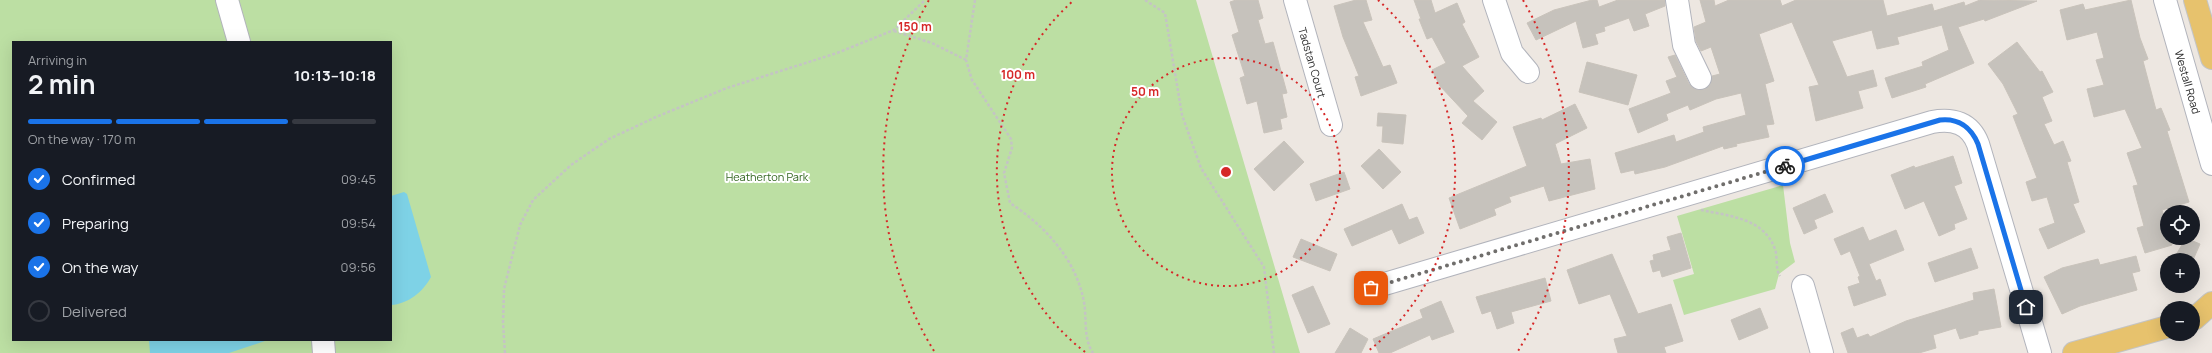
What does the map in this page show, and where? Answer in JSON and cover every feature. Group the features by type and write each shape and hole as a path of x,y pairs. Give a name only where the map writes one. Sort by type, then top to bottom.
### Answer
{"main road":[{"path":"2194,0 2212,58"},
{"path":"2200,318 2212,303"},
{"path":"2074,353 2160,329"}],"street":[{"path":"227,0 239,41"},
{"name":"Tadstan Court","path":"1295,0 1331,125"},
{"path":"1494,0 1509,47 1517,60 1528,72"},
{"path":"1677,0 1684,45 1700,78"},
{"name":"Westall Road","path":"2164,0 2212,164"},
{"path":"1371,288 1932,122 1951,120 1968,128 1978,144 2040,353"},
{"path":"1802,286 1822,353"},
{"path":"323,341 324,353"}],"path":[{"path":"506,353 503,323 504,289 520,225 533,200 571,165 609,139 656,116 727,88 837,53 894,30 925,0"},
{"path":"975,0 966,60 972,80 1011,139 1012,148 1004,173 1010,203 1030,216 1047,231 1064,253 1076,277 1084,302 1086,332 1093,353"},
{"path":"1145,0 1165,13 1182,115 1201,168 1264,267 1274,353"},
{"path":"894,30 932,43 966,60"},
{"path":"1697,208 1754,223 1774,245 1777,271 1780,276"}],"green space":[{"path":"0,0 221,0 232,41 12,41 12,341 316,341 316,353 0,353"},
{"name":"Heatherton Park","path":"234,0 1196,0 1300,353 330,353 330,341 392,341 392,41 246,41"},
{"path":"1783,185 1790,243 1795,262 1779,274 1775,289 1684,315 1673,280 1694,274 1677,216"}],"water":[{"path":"404,192 407,194 431,277 424,288 409,300 392,305 392,196"},
{"path":"149,341 265,341 229,353 150,353"}],"building":[{"path":"1236,0 1258,0 1263,18 1258,20 1265,44 1273,42 1287,93 1282,94 1287,117 1280,119 1282,129 1264,133 1257,101 1247,104 1240,78 1245,76 1232,35 1239,32 1230,2"},
{"path":"1356,0 1366,0 1372,20 1363,22 1383,67 1390,65 1397,83 1361,96 1355,77 1359,76 1343,37 1334,6"},
{"path":"1414,0 1431,0 1435,13 1457,3 1465,22 1462,24 1479,57 1462,66 1484,91 1473,101 1497,122 1482,140 1462,123 1468,116 1440,86 1432,70 1446,63 1432,37 1427,39 1419,19 1421,19"},
{"path":"1597,0 1599,7 1618,0 1665,0 1665,6 1645,14 1649,26 1634,31 1629,18 1604,27 1605,31 1595,34 1598,44 1583,48 1576,21 1536,40 1527,23 1554,10"},
{"path":"1700,0 1714,0 1715,6 1729,0 1780,0 1782,6 1796,0 1883,0 1887,16 1932,4 1934,11 1964,2 1965,6 1980,0 2037,1 1985,21 1984,19 1958,27 1974,63 1925,84 1926,87 1892,98 1885,78 1923,66 1922,62 1949,50 1942,25 1897,37 1899,44 1877,49 1872,30 1832,41 1847,77 1873,70 1877,86 1858,91 1863,108 1816,121 1809,87 1819,85 1792,22 1759,34 1774,81 1765,84 1774,124 1766,125 1769,137 1736,144 1737,146 1724,149 1723,146 1665,167 1635,174 1634,170 1621,173 1615,153 1674,135 1676,142 1704,132 1703,127 1746,115 1741,93 1716,99 1690,110 1688,105 1666,114 1668,120 1638,133 1629,109 1671,93 1666,81 1677,77 1668,57 1675,55 1689,84 1699,90 1705,89 1710,85 1712,76 1720,74 1711,47 1701,51 1696,41 1694,27 1706,22"},
{"path":"2131,0 2140,38 2148,59 2143,61 2156,110 2161,108 2170,130 2167,131 2189,202 2179,205 2160,205 2160,245 2172,245 2145,253 2137,228 2144,226 2133,186 2138,185 2127,153 2142,148 2125,109 2094,117 2087,89 2104,85 2096,60 2104,58 2097,32 2067,40 2060,10 2083,4 2085,10"},
{"path":"2017,42 2040,72 2042,71 2053,92 2042,97 2052,121 2044,124 2054,145 2063,141 2071,161 2067,162 2079,202 2073,204 2085,232 2048,249 2039,229 2055,223 2047,197 2032,201 2026,182 2037,178 2013,116 2018,114 2003,84 1988,64"},
{"path":"1587,62 1637,75 1628,105 1579,92"},
{"path":"1575,104 1587,128 1555,144 1561,164 1590,159 1595,189 1549,201 1544,186 1509,197 1511,202 1494,209 1496,215 1460,229 1449,198 1527,166 1513,127 1541,118 1542,120"},
{"path":"1378,113 1406,115 1403,144 1382,142 1383,126 1377,126"},
{"path":"1284,141 1304,162 1274,191 1254,169"},
{"path":"1379,149 1401,172 1383,189 1361,166"},
{"path":"1953,156 1962,183 1954,186 1967,219 1954,224 1955,229 1939,236 1924,201 1905,209 1891,175 1914,166 1915,168"},
{"path":"1344,172 1350,189 1316,201 1310,184"},
{"path":"1825,194 1833,212 1814,220 1817,228 1804,234 1793,208"},
{"path":"1402,204 1409,220 1417,217 1424,233 1399,244 1392,229 1352,246 1344,229"},
{"path":"1863,227 1869,241 1896,230 1904,250 1869,264 1876,281 1880,279 1886,295 1854,306 1848,287 1860,283 1858,277 1860,276 1850,251 1841,255 1834,239"},
{"path":"1681,233 1691,268 1662,277 1660,270 1653,272 1650,261 1654,260 1653,255 1671,250 1667,237"},
{"path":"1301,239 1337,254 1330,271 1293,257"},
{"path":"2182,245 2200,245 2196,253 2177,253"},
{"path":"1971,248 1978,268 1935,282 1928,263"},
{"path":"1612,254 1638,314 1671,304 1683,341 1664,347 1666,353 1618,353 1614,339 1627,336 1610,294 1579,304 1567,270"},
{"path":"2136,256 2140,271 2132,273 2137,290 2080,306 2062,314 2044,277 2062,268 2098,259 2100,265"},
{"path":"1545,278 1551,301 1511,312 1514,323 1497,329 1491,311 1482,314 1476,297"},
{"path":"1313,286 1330,324 1308,333 1292,295"},
{"path":"1994,289 2001,327 1978,331 1978,334 1960,339 1956,328 1933,335 1936,348 1919,353 1848,353 1841,333 1853,328 1857,338 1868,334 1870,337 1906,321 1974,300 1973,293"},
{"path":"1441,301 1454,332 1432,340 1430,335 1390,353 1379,353 1373,339 1423,318 1420,310"},
{"path":"1760,308 1768,328 1739,340 1731,320"},
{"path":"1350,328 1368,339 1361,353 1335,353"}],"way so far":[{"path":"1371,288 1785,166"}],"route":[{"path":"1785,166 1932,122 1940,120 1957,121 1968,128 1976,138 2026,307"}]}
